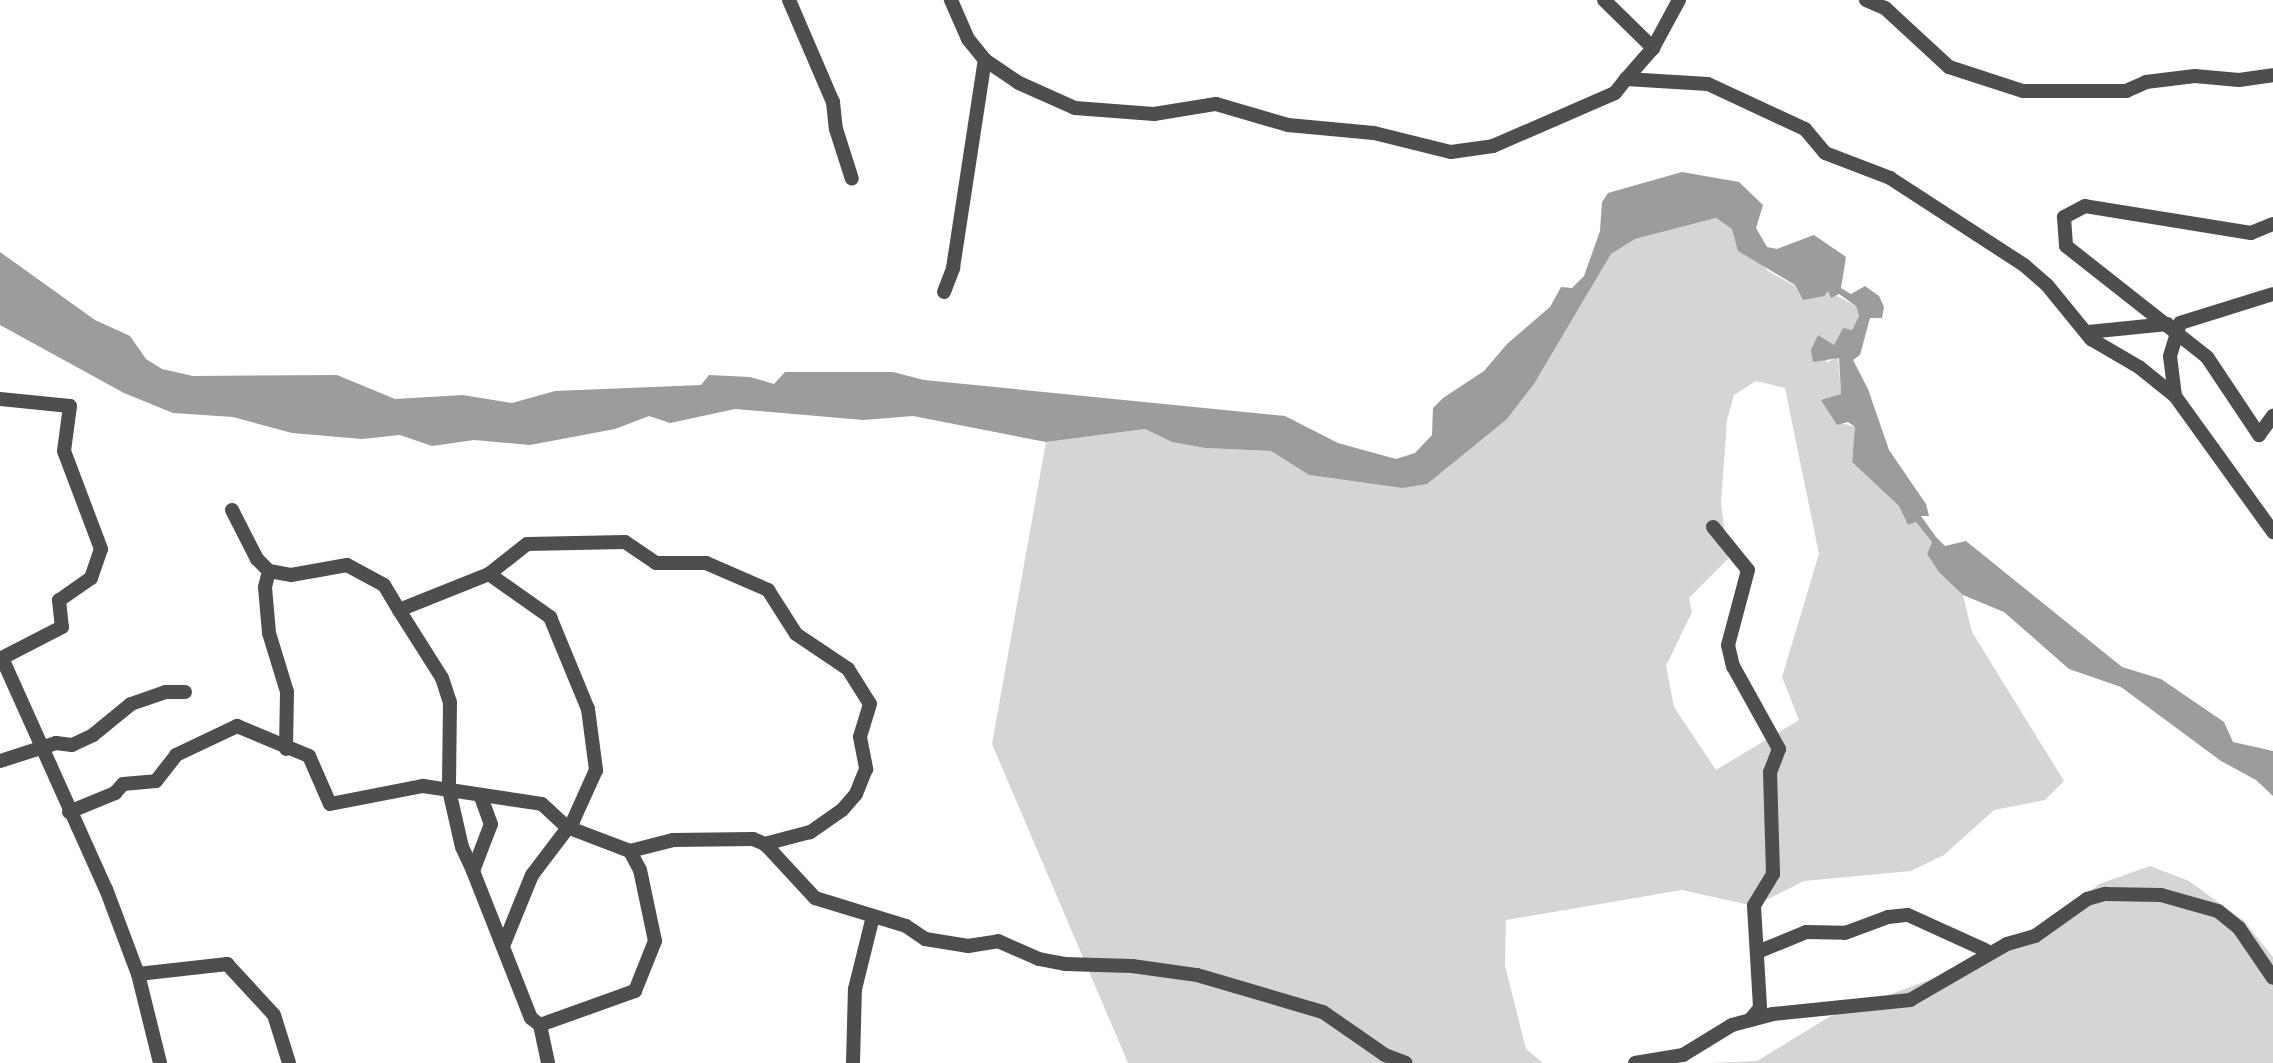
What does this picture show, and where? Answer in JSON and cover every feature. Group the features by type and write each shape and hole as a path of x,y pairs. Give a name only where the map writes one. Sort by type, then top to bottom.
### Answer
{"street":[{"path":"789,0 833,102 835,129 852,179"},
{"path":"951,0 968,39 985,60 1019,83 1074,108 1154,114 1216,104 1272,122 1374,133 1451,152 1493,146 1615,93 1653,48 1679,0"},
{"path":"1866,0 1885,9 1949,67 2023,91 2126,91 2146,82 2195,76 2239,80 2273,75"},
{"path":"1607,2 1653,48"},
{"path":"944,292 954,268 985,60"},
{"path":"1626,79 1708,84 1783,117 1805,129 1825,153 1890,178 2024,265 2088,332 2175,396 2273,532"},
{"path":"2273,224 2251,233 2085,206 2064,217 2066,246 2207,357 2259,435 2273,416"},
{"path":"2088,332 2180,323 2273,294"},
{"path":"2175,396 2170,356 2180,323"},
{"path":"0,399 71,406 64,452 101,549 91,578 60,600 62,627 1,656 106,889 138,974 160,1063"},
{"path":"232,510 257,559 269,571 291,575 346,565 384,585 442,678 450,702 449,790 461,847 531,1018 540,1025 548,1063"},
{"path":"1713,527 1748,570 1728,645 1733,666 1779,749 1770,772 1773,874 1754,906 1760,951 1760,1008 1749,1021"},
{"path":"399,610 489,575 527,544 625,542 656,564 706,563 768,590 796,634 848,669 870,705 860,737 866,769 856,794 842,810 810,832 765,844"},
{"path":"269,571 265,587 270,633 287,692 286,749"},
{"path":"489,575 550,617 588,709 596,770 567,827 532,876 503,946"},
{"path":"0,761 56,743 72,745 93,735 131,704 166,692 185,692"},
{"path":"69,812 114,793 123,784 156,781 176,755 237,726 286,749 309,756 330,804 423,786 481,797 542,804 567,827 630,851 689,838 753,839 765,844 815,898 906,926 925,939 968,946 998,941 1052,961 1196,975 1323,1012 1385,1055 1406,1063"},
{"path":"473,871 491,824 481,797"},
{"path":"540,1025 635,991 655,941 640,870 630,851"},
{"path":"1635,1063 1683,1055 1732,1025 1773,1014 1910,1000 2007,944 2035,936 2087,899 2105,894 2161,895 2218,911 2239,928 2273,978"},
{"path":"1760,951 1806,932 1845,933 1888,917 1908,915 1985,950"},
{"path":"853,1063 855,989 873,916"},
{"path":"138,974 227,964 274,1015 289,1063"}],"shaded area":[{"path":"1682,172 1739,182 1763,205 1756,228 1767,247 1777,249 1814,235 1846,257 1841,288 1851,294 1865,286 1879,296 1884,307 1882,318 1870,318 1860,355 1853,360 1868,389 1889,450 1926,504 1929,516 1921,516 1936,537 1945,546 1966,541 2122,667 2161,679 2224,722 2233,742 2273,751 2273,796 2256,780 2221,761 2121,687 2069,669 2004,612 1963,595 1939,572 1927,554 1932,542 1916,522 1908,525 1899,506 1852,462 1855,427 1848,422 1837,425 1821,400 1841,394 1839,358 1813,362 1811,350 1818,335 1834,345 1843,328 1852,330 1859,316 1856,306 1839,294 1831,298 1828,291 1824,296 1803,300 1795,285 1738,251 1732,229 1716,218 1635,239 1611,254 1534,384 1507,419 1427,484 1402,488 1309,475 1271,451 1205,448 1172,442 1145,429 1046,442 913,416 863,420 735,409 670,423 649,416 615,429 530,445 474,440 432,446 400,435 362,439 292,433 233,417 173,413 124,393 0,325 0,252 95,320 130,336 146,359 162,369 193,376 337,375 395,399 463,395 512,403 555,391 701,385 709,375 750,377 774,384 785,372 893,372 924,380 1285,416 1338,443 1396,459 1415,453 1432,435 1433,408 1443,398 1484,371 1507,344 1550,307 1561,287 1572,288 1584,276 1600,231 1602,202 1608,193"},
{"path":"1716,218 1732,229 1768,271 1795,286 1803,300 1828,291 1856,306 1859,316 1852,330 1834,345 1826,363 1838,357 1841,394 1834,397 1841,423 1855,427 1852,462 1899,506 1908,525 1916,522 1932,542 1927,554 1963,595 1972,632 2064,781 2045,800 1994,810 1944,855 1911,871 1804,881 1754,906 1682,890 1506,920 1505,966 1526,1049 1543,1063 1128,1063 992,744 1046,442 1145,429 1172,442 1205,448 1271,451 1309,475 1402,488 1507,419 1534,384 1611,254 1635,239","holes":["1756,381 1785,388 1819,554 1782,677 1799,720 1716,770 1674,707 1666,666 1692,612 1689,598 1728,559 1721,503 1727,420 1734,395"]},
{"path":"2150,866 2189,881 2244,921 2273,957 2273,1063 1710,1063 1757,1061 1829,1017 1945,974 2068,911 2099,884"}]}
